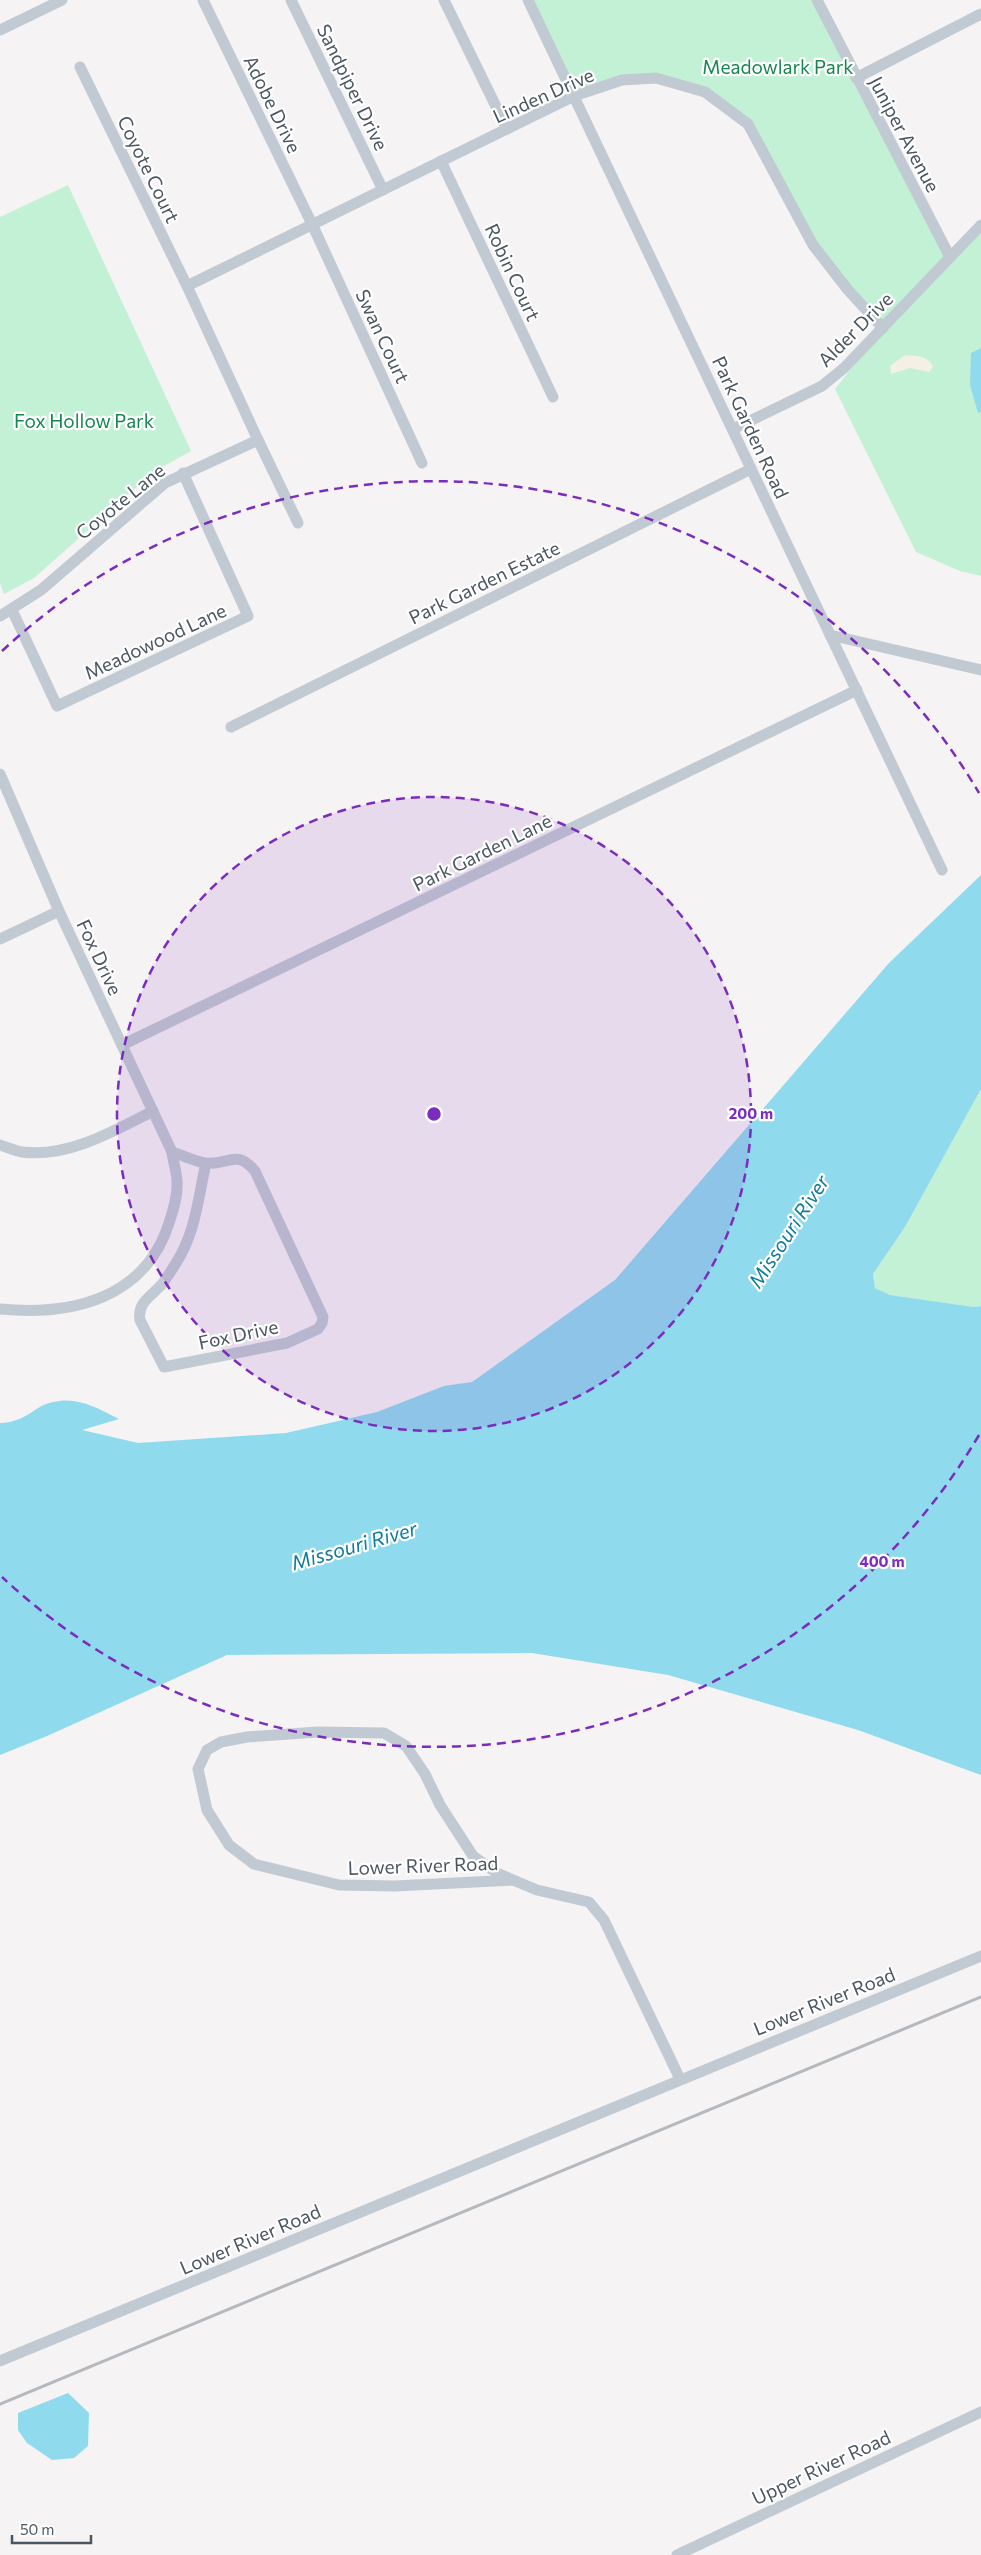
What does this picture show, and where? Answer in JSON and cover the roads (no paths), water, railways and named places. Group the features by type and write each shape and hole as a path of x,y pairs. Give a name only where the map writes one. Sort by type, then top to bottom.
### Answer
{"street":[{"path":"0,30 47,3 62,0"},
{"name":"Adobe Drive","path":"203,0 312,224"},
{"name":"Sandpiper Drive","path":"291,0 383,190"},
{"path":"444,0 507,129"},
{"name":"Park Garden Road","path":"528,0 942,870"},
{"name":"Juniper Avenue","path":"817,0 950,257"},
{"path":"856,78 981,14"},
{"name":"Coyote Court","path":"80,67 187,286"},
{"name":"Linden Drive","path":"187,286 574,96 622,80 656,78 705,92 748,124 812,245 848,290 883,328"},
{"name":"Robin Court","path":"441,161 553,397"},
{"name":"Swan Court","path":"312,224 422,463"},
{"name":"Alder Drive","path":"733,429 822,386 844,368 981,225"},
{"path":"187,286 298,523"},
{"name":"Coyote Lane","path":"0,616 42,590 165,483 258,440"},
{"name":"Park Garden Estate","path":"231,727 751,469"},
{"name":"Meadowood Lane","path":"12,610 57,706 248,616 183,474"},
{"path":"830,635 981,670"},
{"name":"Park Garden Lane","path":"122,1045 857,690"},
{"name":"Fox Drive","path":"0,1309 34,1312 72,1307 100,1299 124,1285 144,1269 163,1241 174,1208 178,1183 172,1152 59,911 1,779"},
{"path":"0,939 59,911"},
{"path":"0,1145 22,1152 62,1150 102,1137 153,1112"},
{"name":"Fox Drive","path":"172,1152 206,1163 238,1158 248,1163 255,1171 322,1317 322,1323 318,1329 287,1343 164,1367 140,1320 139,1312 147,1297 162,1284 190,1238 199,1206 206,1163"},
{"name":"Lower River Road","path":"512,1880 394,1886 339,1885 254,1864 229,1845 207,1810 198,1769 207,1750 222,1742 247,1737 318,1732 384,1733 406,1746 426,1774 440,1805 473,1856 497,1873 512,1880 538,1890 589,1902 604,1920 680,2079"},
{"name":"Lower River Road","path":"0,2361 981,1956"},
{"name":"Upper River Road","path":"677,2555 981,2412"}],"water":[{"path":"981,348 981,412 978,413 970,385 971,353"},
{"name":"Missouri River","path":"981,875 981,1089 905,1227 873,1274 875,1288 890,1295 974,1307 981,1306 981,1775 858,1730 668,1675 532,1653 227,1655 47,1736 0,1755 0,1423 17,1420 46,1404 70,1401 87,1404 119,1419 82,1430 138,1443 286,1433 377,1412 444,1386 472,1382 615,1280 889,963"},
{"path":"68,2393 89,2413 88,2446 74,2458 52,2460 27,2443 18,2430 18,2413"}],"railway":[{"path":"0,2404 981,1997"}],"park label":[{"name":"Meadowlark Park","path":"778,66"},
{"name":"Fox Hollow Park","path":"84,420"}]}
